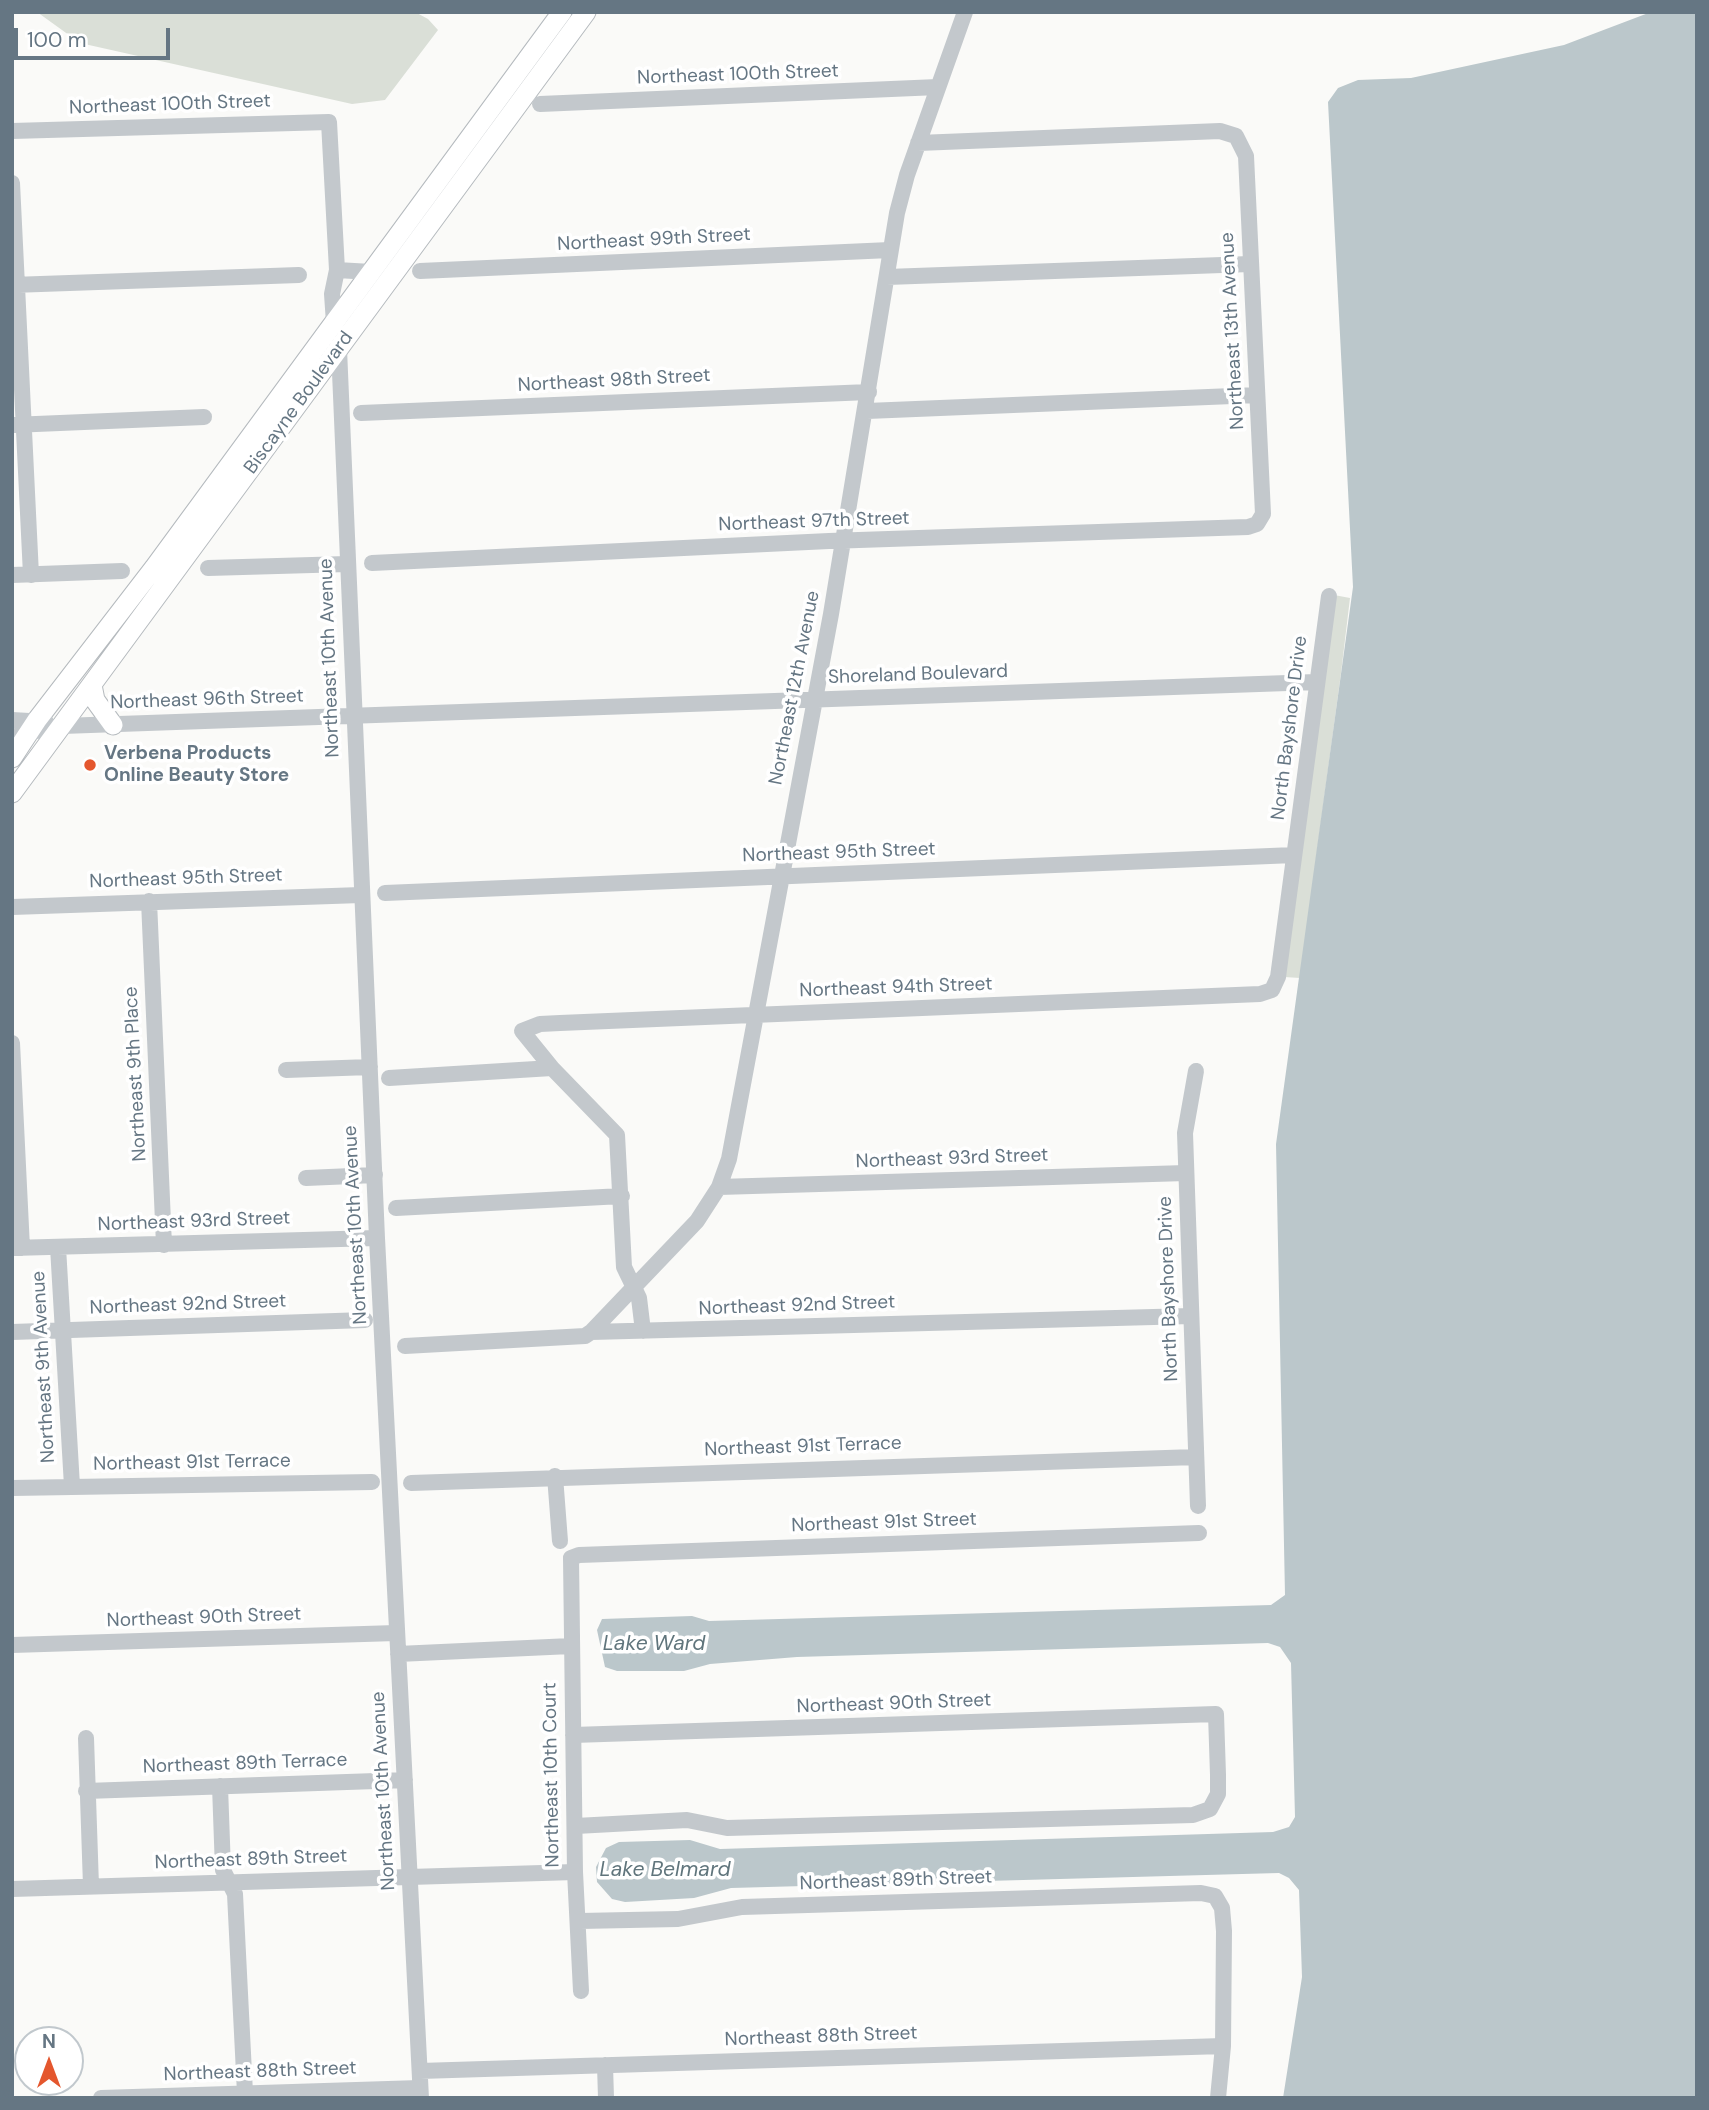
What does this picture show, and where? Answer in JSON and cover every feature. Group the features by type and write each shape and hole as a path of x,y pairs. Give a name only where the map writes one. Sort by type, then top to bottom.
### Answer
{"main road":[{"name":"Biscayne Boulevard","path":"12,793 339,349 532,70 562,12"},
{"name":"Biscayne Boulevard","path":"12,758 25,730 154,568 371,272 532,70 586,12"},
{"path":"92,685 96,702 113,724"}],"street":[{"name":"Northeast 12th Avenue","path":"591,1332 697,1221 719,1186 733,1140 867,411 890,250 907,175 965,12"},
{"name":"Northeast 100th Street","path":"540,104 938,87"},
{"name":"Northeast 100th Street","path":"12,131 330,122 337,270"},
{"name":"Northeast 13th Avenue","path":"918,143 1220,131 1236,136 1246,156 1263,514 1257,524"},
{"path":"12,183 18,425 31,575"},
{"name":"Northeast 99th Street","path":"420,271 890,250"},
{"path":"887,277 1250,264"},
{"path":"334,323 332,294 337,270 371,272"},
{"path":"15,285 299,275"},
{"name":"Northeast 10th Avenue","path":"339,349 361,895 420,2093"},
{"name":"Northeast 98th Street","path":"361,413 869,392"},
{"path":"867,411 1257,395"},
{"path":"18,425 204,416"},
{"name":"Northeast 97th Street","path":"372,563 1248,527 1257,524"},
{"path":"208,568 347,564"},
{"path":"12,575 122,571"},
{"name":"North Bayshore Drive","path":"1272,990 1278,977 1329,596"},
{"name":"Shoreland Boulevard","path":"354,717 1316,682"},
{"name":"Northeast 96th Street","path":"12,720 25,730 62,726 354,717"},
{"name":"Northeast 95th Street","path":"385,893 1294,855"},
{"name":"Northeast 95th Street","path":"12,907 361,895"},
{"name":"Northeast 9th Place","path":"149,901 164,1245"},
{"name":"Northeast 94th Street","path":"552,1068 522,1031 540,1024 1260,994 1272,990"},
{"name":"Northeast 9th Avenue","path":"12,1043 17,1248"},
{"path":"286,1070 370,1068"},
{"path":"390,1078 552,1068 617,1135 624,1267 639,1298 643,1331"},
{"name":"North Bayshore Drive","path":"1196,1071 1185,1133 1198,1506"},
{"name":"Northeast 93rd Street","path":"719,1186 1186,1173"},
{"path":"306,1178 375,1175"},
{"path":"396,1208 622,1196"},
{"name":"Northeast 93rd Street","path":"17,1248 377,1238"},
{"name":"Northeast 9th Avenue","path":"58,1247 72,1486"},
{"name":"Northeast 92nd Street","path":"405,1346 585,1336 591,1332 1191,1316"},
{"name":"Northeast 92nd Street","path":"12,1332 365,1320"},
{"name":"Northeast 91st Terrace","path":"411,1483 555,1476 1196,1457"},
{"path":"555,1476 560,1541"},
{"name":"Northeast 91st Terrace","path":"12,1488 372,1482"},
{"name":"Northeast 91st Street","path":"571,1558 579,1555 1199,1533"},
{"name":"Northeast 10th Court","path":"571,1558 575,1872 580,1921 581,1991"},
{"name":"Northeast 90th Street","path":"12,1645 397,1633"},
{"path":"398,1654 571,1646"},
{"name":"Northeast 90th Street","path":"573,1735 1216,1714 1218,1794 1210,1809 1193,1815 727,1828 687,1820 576,1825"},
{"path":"86,1738 91,1886"},
{"name":"Northeast 89th Terrace","path":"86,1791 405,1780"},
{"path":"220,1786 223,1870 235,1894 245,2093"},
{"name":"Northeast 89th Street","path":"12,1889 575,1872"},
{"name":"Northeast 89th Street","path":"580,1921 678,1919 742,1907 1201,1893 1214,1896 1222,1908 1223,2046"},
{"path":"1218,2098 1223,2046"},
{"name":"Northeast 88th Street","path":"419,2071 1223,2046"},
{"path":"605,2065 606,2098"},
{"name":"Northeast 88th Street","path":"101,2098 245,2093 420,2093"}],"shaded area":[{"path":"37,12 415,12 428,19 438,30 385,100 352,104 80,43"},
{"path":"1334,595 1350,598 1341,673 1300,978 1284,977"}],"water":[{"path":"1651,12 1697,12 1697,2098 1283,2098 1302,1977 1299,1890 1289,1878 1279,1873 731,1888 694,1898 625,1902 612,1899 597,1882 596,1867 606,1848 619,1842 690,1840 720,1849 1273,1832 1289,1827 1295,1817 1291,1663 1280,1647 1268,1643 797,1657 710,1664 684,1671 617,1671 605,1667 597,1630 602,1619 692,1616 709,1621 1271,1605 1285,1595 1276,1144 1353,587 1328,102 1338,88 1358,80 1411,78 1564,45"}],"place":[{"name":"Verbena Products Online Beauty Store","path":"90,765"}],"water label":[{"name":"Lake Ward","path":"654,1644"},
{"name":"Lake Belmard","path":"665,1870"}]}
